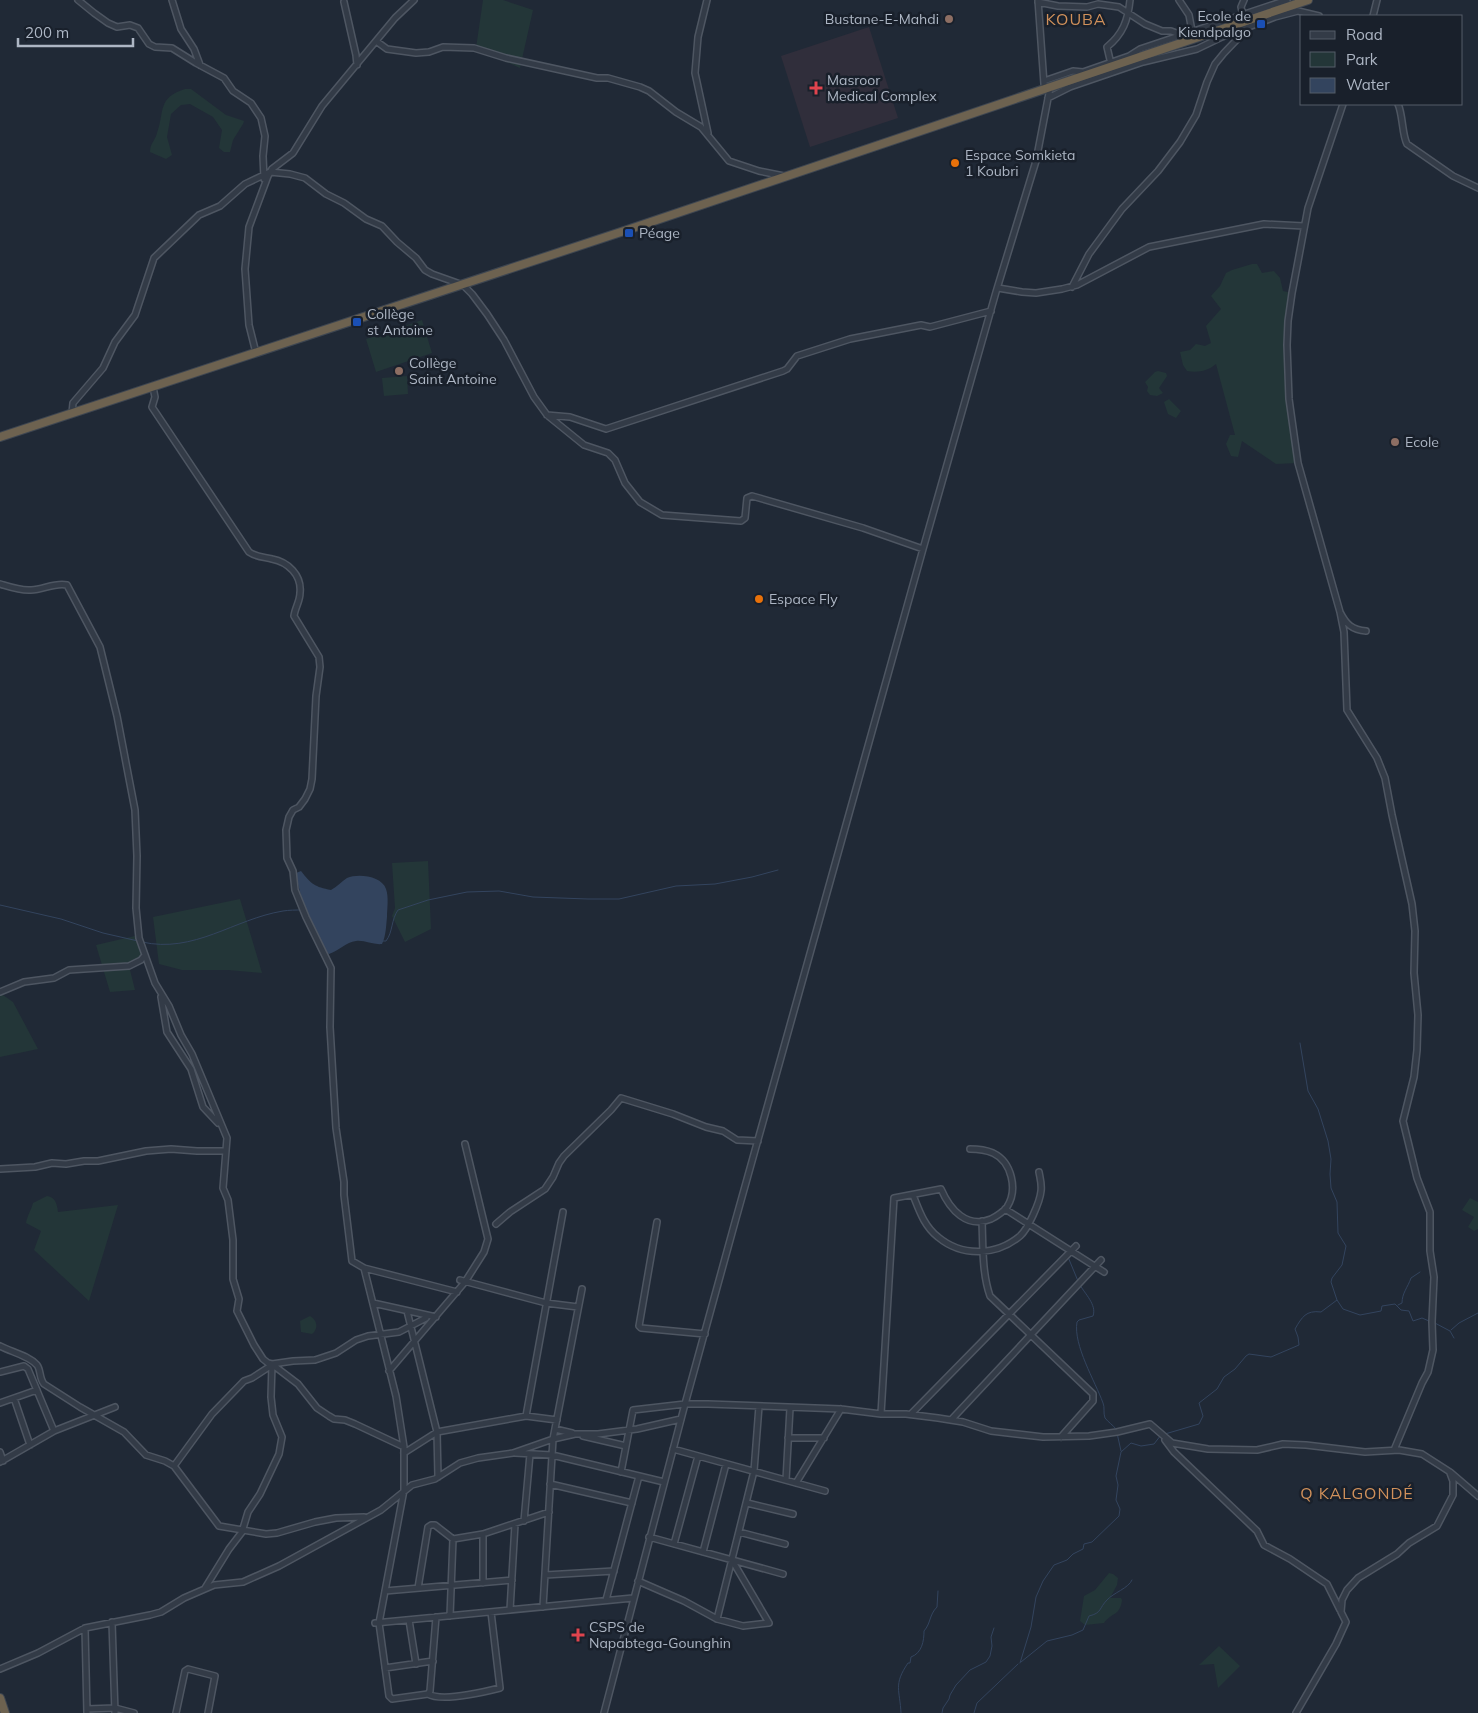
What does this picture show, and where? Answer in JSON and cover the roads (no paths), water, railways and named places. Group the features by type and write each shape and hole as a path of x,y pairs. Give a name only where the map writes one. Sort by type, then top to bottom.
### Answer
{"highway":[{"path":"0,437 463,285 786,177 1046,86 1308,0"},
{"path":"0,1698 4,1713"}],"street":[{"path":"78,0 108,23 117,27 130,25 138,28 149,44 155,47 172,48 200,66 224,78 233,91 251,103 261,118 265,136 263,176 266,184"},
{"path":"172,0 180,29 194,49 200,66"},
{"path":"72,413 73,403 103,368 115,342 135,315 154,258 199,215 220,206 245,184 270,172 293,153 322,106 395,18 414,0"},
{"path":"707,0 698,37 695,74 708,134"},
{"path":"1117,0 1119,7"},
{"path":"1130,0 1124,28 1114,41 1106,47 1111,65 1140,49 1287,0"},
{"path":"1179,0 1189,15 1192,31"},
{"path":"1243,16 1241,7 1244,0"},
{"path":"1373,15 1377,0"},
{"path":"346,1 356,55 356,66"},
{"path":"604,1713 685,1404 758,1141 923,550 1036,161 1048,98 1038,1 1058,6 1087,7 1098,4 1119,7 1145,24 1162,31 1182,34"},
{"path":"1048,98 1070,87 1106,74 1197,48 1275,17 1298,10 1316,15"},
{"path":"1072,287 1089,254 1122,209 1158,171 1180,142 1196,115 1207,82 1216,64 1248,28"},
{"path":"376,41 387,49 416,53 444,48 474,48 519,62 597,78 608,78 640,86 701,127 729,160 759,171 786,177"},
{"path":"1343,105 1308,206 1304,226 1288,321 1289,399 1298,463 1344,632 1346,710 1377,758 1385,778 1412,904 1415,932 1414,973 1418,1015 1417,1050 1414,1077 1403,1121 1418,1178 1430,1212 1430,1251 1434,1277 1433,1350 1428,1372 1422,1382 1394,1450"},
{"path":"1398,105 1404,128 1404,139 1407,144 1453,176 1478,188"},
{"path":"256,353 249,325 245,269 249,227 270,172"},
{"path":"270,172 305,178 326,194 344,202 366,218 382,226 396,242 416,258 425,270 463,285 487,314 504,340 534,397 547,415 584,446 608,453 615,460 625,483 637,499 662,515 741,521 745,518 747,498 752,496 863,528 923,550"},
{"path":"998,288 1036,292 1072,287 1149,248 1264,224 1304,226"},
{"path":"547,415 570,417 606,429 783,371 787,369 797,356 850,339 921,325 930,326 991,311"},
{"path":"153,387 155,397 152,407 249,552 253,555 278,561 289,566 296,573 301,591 294,616 320,662 310,789 299,807 293,810 288,817 286,846 287,858 293,871 295,890 331,968 330,1028 337,1140 344,1182 352,1261 364,1268 457,1292"},
{"path":"0,584 30,590 59,584 67,585 100,647 117,716 135,810 137,856 136,908 139,938 161,994 169,1006 181,1035 192,1054 227,1138 223,1188 228,1200 234,1240 233,1279 239,1299 237,1311 254,1345 263,1358 298,1384 317,1408 334,1419 356,1424 404,1447"},
{"path":"1340,612 1349,626 1366,631"},
{"path":"0,992 24,982 54,978 69,970 129,966 145,955"},
{"path":"161,994 167,1032 191,1068 203,1107 222,1127"},
{"path":"496,1224 510,1212 545,1189 564,1156 621,1098 723,1131 737,1140 758,1141"},
{"path":"389,1371 457,1292 484,1252 488,1239 465,1144"},
{"path":"0,1169 35,1167 52,1163 66,1164 98,1161 146,1151 171,1149 196,1152 226,1151"},
{"path":"881,1414 894,1198 941,1189 950,1207 966,1220 982,1221 994,1217 1005,1209 1012,1193 1012,1183 1008,1168 994,1154 984,1150 970,1149"},
{"path":"913,1194 922,1217 936,1236 947,1244 970,1252 997,1249 1021,1235 1029,1224 1041,1191 1039,1172"},
{"path":"1005,1209 1104,1272"},
{"path":"526,1416 563,1212"},
{"path":"982,1221 983,1251 987,1287 990,1296 1093,1394 1093,1402 1061,1437"},
{"path":"657,1222 640,1326 641,1328 705,1334"},
{"path":"911,1414 1076,1246"},
{"path":"951,1420 1101,1260"},
{"path":"364,1268 396,1396 404,1447 404,1490 377,1623 389,1696 392,1699 428,1694 434,1697 472,1694 500,1688 491,1612"},
{"path":"463,1281 546,1303 578,1307"},
{"path":"543,1607 553,1439 582,1289"},
{"path":"373,1303 436,1317"},
{"path":"406,1310 437,1432 438,1477"},
{"path":"174,1466 212,1414 244,1381 252,1378 272,1364 315,1360 328,1356 356,1340 368,1336 395,1333 411,1327 426,1318"},
{"path":"0,1346 28,1358 38,1366 44,1384 124,1432 146,1455 166,1461 174,1466 219,1526 266,1534 278,1533 315,1522 367,1517"},
{"path":"205,1589 243,1529 248,1512 260,1494 280,1450 282,1437 275,1424 272,1408 272,1364"},
{"path":"0,1372 26,1367 54,1431"},
{"path":"0,1403 37,1390"},
{"path":"14,1398 30,1445"},
{"path":"621,1472 633,1410 685,1404 841,1409 881,1414 911,1414 951,1420 991,1431 1043,1438 1072,1438 1117,1432 1150,1424 1154,1426 1174,1452 1257,1531 1262,1543 1290,1558 1327,1584 1346,1622 1336,1644 1296,1713"},
{"path":"717,1620 754,1471 759,1406"},
{"path":"0,1452 1,1462 54,1431 114,1407"},
{"path":"786,1480 790,1408"},
{"path":"796,1483 841,1409"},
{"path":"404,1453 437,1432 526,1416 556,1420"},
{"path":"0,1669 38,1653 85,1628 140,1618 161,1612 184,1598 205,1589 223,1583 243,1582 279,1566 381,1510 412,1485 438,1477 460,1463 478,1458 513,1453 553,1439 576,1434 598,1434 629,1430 660,1425 681,1419"},
{"path":"555,1429 626,1446"},
{"path":"788,1438 824,1438"},
{"path":"1164,1438 1172,1443 1218,1449 1257,1450 1283,1444 1365,1452 1394,1450 1422,1454 1450,1472 1478,1496"},
{"path":"673,1449 825,1490"},
{"path":"513,1453 552,1455 664,1482"},
{"path":"524,1521 530,1454"},
{"path":"674,1544 698,1456"},
{"path":"703,1552 726,1464"},
{"path":"1341,1612 1342,1600 1345,1594 1358,1578 1437,1526 1453,1495 1453,1481 1450,1472"},
{"path":"606,1600 639,1476"},
{"path":"550,1484 632,1503"},
{"path":"747,1503 793,1514"},
{"path":"418,1588 428,1527 431,1525 454,1539 483,1534 549,1512"},
{"path":"510,1610 515,1524"},
{"path":"739,1532 785,1544"},
{"path":"483,1534 483,1583"},
{"path":"649,1538 783,1574"},
{"path":"450,1616 454,1539"},
{"path":"638,1581 684,1601 717,1620 743,1626 768,1623 732,1560"},
{"path":"545,1575 614,1571"},
{"path":"385,1591 512,1580"},
{"path":"377,1623 633,1598"},
{"path":"428,1694 430,1691 436,1617"},
{"path":"409,1620 416,1664"},
{"path":"112,1622 115,1711"},
{"path":"85,1628 87,1711 134,1713"},
{"path":"385,1668 433,1661"},
{"path":"176,1713 185,1671 188,1669 214,1676 208,1713"}],"water":[{"path":"301,871 314,884 331,890 347,878 357,876 375,878 380,881 386,889 388,899 386,931 382,944 356,941 329,954 326,952 301,894 296,873"}],"waterway":[{"path":"382,941 386,941 398,910 428,900 467,892 499,891 533,897 619,899 676,886 715,884 778,870"},
{"path":"0,905 61,919 103,933 138,941"},
{"path":"142,942 161,944 197,940 265,915 302,910"},
{"path":"1300,1043 1308,1091 1318,1109 1328,1141 1331,1159 1331,1188 1337,1202 1338,1233 1346,1246 1342,1265 1331,1282 1337,1300"},
{"path":"1068,1257 1078,1281"},
{"path":"1398,1305 1402,1303 1404,1293 1411,1278 1420,1272"},
{"path":"1080,1285 1090,1300 1094,1312 1093,1316 1077,1322 1078,1341 1085,1363 1104,1405 1105,1418 1116,1429"},
{"path":"1165,1434 1199,1424 1203,1416 1199,1403 1217,1389 1224,1377 1235,1369 1246,1356 1249,1354 1271,1357 1299,1345 1295,1329 1302,1318 1308,1313 1321,1312 1337,1300 1343,1309 1360,1315 1381,1311 1382,1306 1395,1304 1401,1310 1409,1311 1413,1321 1422,1318 1429,1321"},
{"path":"1451,1330 1459,1323 1478,1313"},
{"path":"1433,1322 1450,1331 1454,1338"},
{"path":"1117,1433 1121,1451"},
{"path":"1020,1663 1031,1627 1036,1597 1043,1581 1054,1565 1067,1560 1073,1554 1083,1549 1084,1544 1092,1542 1119,1516 1120,1509 1116,1500 1118,1485 1116,1476 1121,1452 1131,1443 1141,1446 1154,1444 1161,1435"},
{"path":"1021,1662 1047,1641 1072,1635 1083,1630 1089,1616 1098,1612 1110,1597 1128,1586 1132,1580"},
{"path":"901,1713 898,1688 900,1677 908,1663 910,1663 911,1657 918,1653 922,1646 924,1631 937,1607 938,1591"},
{"path":"942,1713 956,1685 970,1670 986,1662 990,1656 991,1637 994,1628"},
{"path":"974,1713 977,1703 1018,1664"}],"place":[{"name":"Bustane-E-Mahdi","path":"949,19"},
{"name":"Ecole de Kiendpalgo","path":"1261,24"},
{"name":"Masroor Medical Complex","path":"816,88"},
{"name":"Espace Somkieta 1 Koubri","path":"955,163"},
{"name":"Péage","path":"629,233"},
{"name":"Collège st Antoine","path":"357,322"},
{"name":"Collège Saint Antoine","path":"399,371"},
{"name":"Ecole","path":"1395,442"},
{"name":"Espace Fly","path":"759,599"},
{"name":"CSPS de Napabtega-Gounghin","path":"578,1635"}],"district":[{"name":"KOUBA","path":"1076,19"},
{"name":"Q KALGONDÉ","path":"1357,1493"}]}
